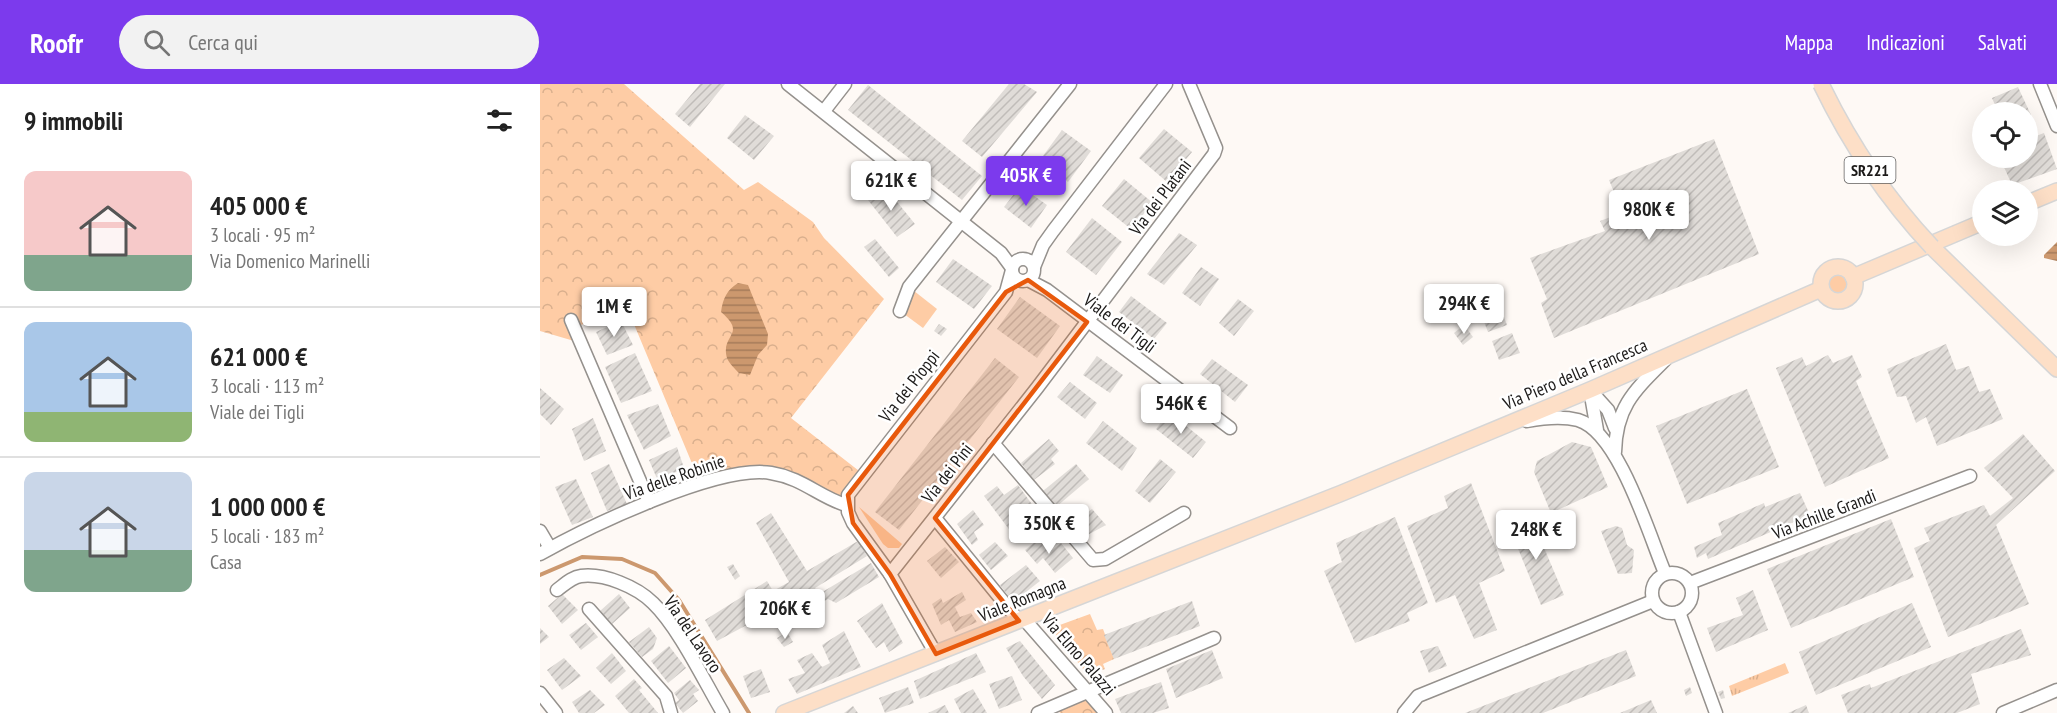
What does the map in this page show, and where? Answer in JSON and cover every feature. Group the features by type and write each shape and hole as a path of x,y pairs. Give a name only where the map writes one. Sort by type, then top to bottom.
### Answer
{"main road":[{"name":"SR221","path":"1821,84 1838,119 1868,167 1905,218 2057,369"},
{"path":"2038,199 2057,191"},
{"path":"1821,289 1830,299 1845,299 1854,289 1853,277 1972,227"},
{"name":"Via Piero della Francesca","path":"1273,520 1590,390 1821,289 1823,276 1833,268 1846,269 1853,277"},
{"name":"Viale Romagna","path":"784,713 1273,520"}],"street":[{"name":"Viale dei Tigli","path":"788,84 1001,253 1017,264 1030,261 1030,276"},
{"path":"824,111 845,84"},
{"path":"900,311 909,286 1070,84"},
{"path":"1017,264 1042,245 1166,84"},
{"name":"Via dei Platani","path":"1087,322 1214,154 1216,148 1189,84"},
{"path":"2040,84 2057,126"},
{"path":"1030,276 1042,245"},
{"name":"Viale dei Tigli","path":"1017,264 1016,279 1030,276"},
{"name":"Via dei Pioppi","path":"846,505 852,487 1006,292 1017,264"},
{"name":"Viale dei Tigli","path":"1030,276 1087,322 1230,428"},
{"name":"Via dei Pioppi","path":"1006,292 1030,276"},
{"path":"571,320 649,502"},
{"name":"Via dei Pini","path":"890,574 1087,322"},
{"path":"1615,428 1638,387 1672,353"},
{"path":"1590,390 1608,410 1615,428 1615,452"},
{"path":"1590,390 1597,430"},
{"path":"1509,423 1546,417 1578,420 1597,430 1615,452 1665,573"},
{"path":"993,442 1093,560 1105,559 1184,513"},
{"name":"Via delle Robinie","path":"545,551 649,502 740,472 768,472 794,478 834,501 846,505"},
{"name":"Via Achille Grandi","path":"1690,583 1970,476"},
{"path":"846,505 853,523 890,574 936,654"},
{"name":"Via Elmo Palazzi","path":"935,518 1021,620 1107,713"},
{"path":"540,531 545,551"},
{"path":"1665,573 1677,573 1690,583 1692,597 1679,612 1667,612 1653,601 1652,588 1659,577 1665,573"},
{"name":"Via del Lavoro","path":"557,590 580,576 606,578 636,589 654,603 672,628 723,713"},
{"path":"1404,713 1418,696 1653,601"},
{"path":"589,609 666,696 671,713"},
{"path":"1679,612 1716,713"},
{"path":"1038,713 1214,638"},
{"path":"2003,713 2057,690"},
{"path":"540,693 556,713"}],"highlighted area":[{"path":"1028,280 1087,322 935,518 1019,621 936,654 890,574 853,523 848,495 1006,292"}],"green space":[{"path":"540,84 624,84 744,190 758,182 813,222 824,238 884,299 791,418 863,474 846,505 769,472 701,485 626,305 581,325 572,321 581,343 540,331"},
{"path":"1837,267 1849,272 1854,284 1849,296 1837,301 1825,296 1820,284 1825,272"},
{"path":"909,287 937,309 923,328 900,311"},
{"path":"859,507 902,544 899,548 888,548 883,544"},
{"path":"1090,614 1097,630 1103,629 1114,659 1103,664 1105,669 1088,675 1055,634 1057,626"},
{"path":"1785,663 1789,673 1732,696 1729,686"},
{"path":"1087,692 1106,713 1060,713 1056,705"}],"shaded area":[{"path":"2057,242 2057,261 2044,258 2044,255"},
{"path":"738,283 748,285 768,334 767,345 758,355 750,375 739,373 727,358 727,344 733,330 729,320 721,312 728,292"}],"building":[{"path":"700,84 725,84 690,127 675,114"},
{"path":"1009,84 1024,84 1037,92 982,157 962,141"},
{"path":"868,85 982,176 962,200 848,110"},
{"path":"2018,87 2025,102 1994,102 1992,98"},
{"path":"745,115 774,136 754,160 727,138"},
{"path":"1164,129 1192,152 1167,182 1139,158"},
{"path":"1062,130 1091,151 1068,182 1040,160"},
{"path":"2044,133 2057,169 2026,180 2010,180 2004,168 2038,168 2038,135"},
{"path":"1714,139 1759,254 1554,338 1541,303 1547,299 1530,258 1605,231 1600,221 1629,210 1625,200 1618,202 1609,180"},
{"path":"1124,179 1153,203 1131,229 1102,206"},
{"path":"1020,186 1047,205 1031,228 1004,207"},
{"path":"885,187 915,224 897,237 868,200"},
{"path":"1092,218 1122,242 1096,275 1066,252"},
{"path":"1179,233 1197,245 1164,285 1147,274"},
{"path":"875,239 899,268 889,277 864,247"},
{"path":"953,259 992,286 974,309 936,282"},
{"path":"1201,267 1219,279 1200,306 1182,293"},
{"path":"1131,296 1167,323 1154,339 1119,312"},
{"path":"1020,297 1060,326 1037,358 997,329"},
{"path":"1238,299 1254,311 1234,336 1219,323"},
{"path":"1498,301 1507,325 1488,332 1479,309"},
{"path":"621,321 633,345 607,355 596,332"},
{"path":"939,324 947,329 941,336 934,331"},
{"path":"1464,325 1473,337 1463,345 1454,333"},
{"path":"1512,333 1520,353 1499,360 1492,341"},
{"path":"1946,344 1956,370 1969,366 1979,392 1990,389 2003,419 1937,446 1926,417 1916,423 1906,396 1897,397 1887,369"},
{"path":"635,353 652,391 621,403 605,367"},
{"path":"1828,355 1833,363 1852,355 1862,377 1856,381 1889,458 1825,487 1776,368 1802,357 1806,366"},
{"path":"1097,356 1123,375 1110,393 1083,375"},
{"path":"995,358 1019,377 899,530 875,512"},
{"path":"1212,359 1248,385 1235,402 1200,374"},
{"path":"1070,382 1097,403 1085,419 1057,397"},
{"path":"540,388 564,409 551,425 540,414"},
{"path":"1747,389 1779,467 1687,504 1656,426"},
{"path":"658,404 671,436 644,450 627,415"},
{"path":"1169,412 1206,442 1193,458 1156,429"},
{"path":"593,418 606,451 584,461 572,429"},
{"path":"1103,421 1137,448 1122,471 1086,443"},
{"path":"2023,434 2055,471 1996,525 2029,604 1948,637 1914,548 1930,541 1924,528 1984,505 1990,516 2013,498 1984,468"},
{"path":"1049,439 1059,451 1051,459 1055,464 1034,480 1021,463"},
{"path":"1572,442 1591,447 1608,487 1551,513 1534,472 1537,461"},
{"path":"677,447 684,468 658,481 649,460"},
{"path":"1160,459 1176,472 1150,503 1135,491"},
{"path":"609,464 627,504 607,511 591,473"},
{"path":"1076,464 1089,479 1056,507 1043,491"},
{"path":"576,479 593,517 572,525 555,487"},
{"path":"1471,483 1505,571 1479,583 1497,630 1474,639 1455,595 1436,603 1407,526 1448,508 1444,496"},
{"path":"1018,485 1034,507 1021,516 1031,529 1017,540 984,496 997,486 1004,495"},
{"path":"1800,493 1810,515 1708,559 1706,553 1697,558 1694,547 1722,535 1718,523 1764,503 1765,507"},
{"path":"1092,509 1106,525 1082,538 1070,525"},
{"path":"973,510 984,525 974,532 978,540 972,545 957,524"},
{"path":"771,513 807,571 858,541 867,556 815,588 819,594 871,563 879,577 836,603 828,599 821,603 825,612 794,628 782,606 717,641 705,620 767,581 773,591 789,582 756,523"},
{"path":"1395,517 1428,603 1407,613 1410,621 1355,643 1324,571 1342,562 1336,543"},
{"path":"1531,517 1564,595 1541,605 1508,524"},
{"path":"1891,519 1914,577 1791,628 1767,569"},
{"path":"1616,526 1622,528 1627,545 1634,550 1632,573 1618,574 1601,531"},
{"path":"1041,537 1052,550 1061,543 1073,558 1055,573 1043,558 1037,564 1025,550"},
{"path":"995,542 1008,556 991,570 979,555"},
{"path":"945,547 959,562 941,578 927,561"},
{"path":"733,564 740,576 735,580 727,567"},
{"path":"1026,565 1040,581 1013,602 1000,585"},
{"path":"1753,590 1768,630 1716,652 1707,628 1743,615 1736,598"},
{"path":"962,592 966,600 955,607 960,617 971,613 977,622 955,632 949,620 941,625 932,604 941,598 943,603"},
{"path":"562,594 578,610 562,624 548,606"},
{"path":"619,594 630,608 612,624 600,611"},
{"path":"1192,601 1200,626 1114,659 1104,635"},
{"path":"882,603 903,643 889,652 884,642 876,648 857,621"},
{"path":"1912,603 1931,647 1816,695 1799,652"},
{"path":"586,623 598,637 581,650 569,635"},
{"path":"649,627 657,638 653,649 642,657 629,642"},
{"path":"540,628 549,637 540,644"},
{"path":"2021,629 2031,655 1971,674 1980,704 1957,713 1848,713 1841,695 1870,684 1871,688"},
{"path":"844,631 861,667 797,694 788,679 805,673 797,660 812,653 822,667 830,663 822,645"},
{"path":"787,632 793,642 784,647 777,638"},
{"path":"1020,641 1055,685 1042,699 1023,676 1006,648"},
{"path":"669,646 686,668 668,683 651,661"},
{"path":"1438,646 1447,666 1429,673 1420,651"},
{"path":"1212,650 1223,678 1176,698 1166,669"},
{"path":"1626,650 1636,676 1543,713 1465,713"},
{"path":"612,653 626,671 611,684 596,668"},
{"path":"976,653 986,672 920,699 914,681"},
{"path":"564,658 581,676 562,690 547,670"},
{"path":"761,669 770,692 751,698 743,676"},
{"path":"1012,676 1022,700 999,709 989,684"},
{"path":"634,679 642,688 639,690 658,713 629,713 615,696"},
{"path":"690,680 699,690 693,694 698,701 683,713 675,703 679,700 674,693"},
{"path":"1161,682 1169,708 1153,713 1121,713 1115,699"},
{"path":"908,687 914,703 885,713 879,698"},
{"path":"1690,687 1692,693 1686,696 1684,690"},
{"path":"973,689 987,713 961,713 954,699"},
{"path":"590,690 605,705 594,713 579,713 572,702"},
{"path":"1723,690 1725,698 1721,699 1718,692"},
{"path":"1651,700 1657,713 1620,713"},
{"path":"945,705 949,713 928,713"},
{"path":"1806,705 1809,713 1788,713"},
{"path":"853,706 858,713 844,713"}],"waterway":[{"path":"540,575 582,557 622,559 655,573 679,600 749,713"}]}
